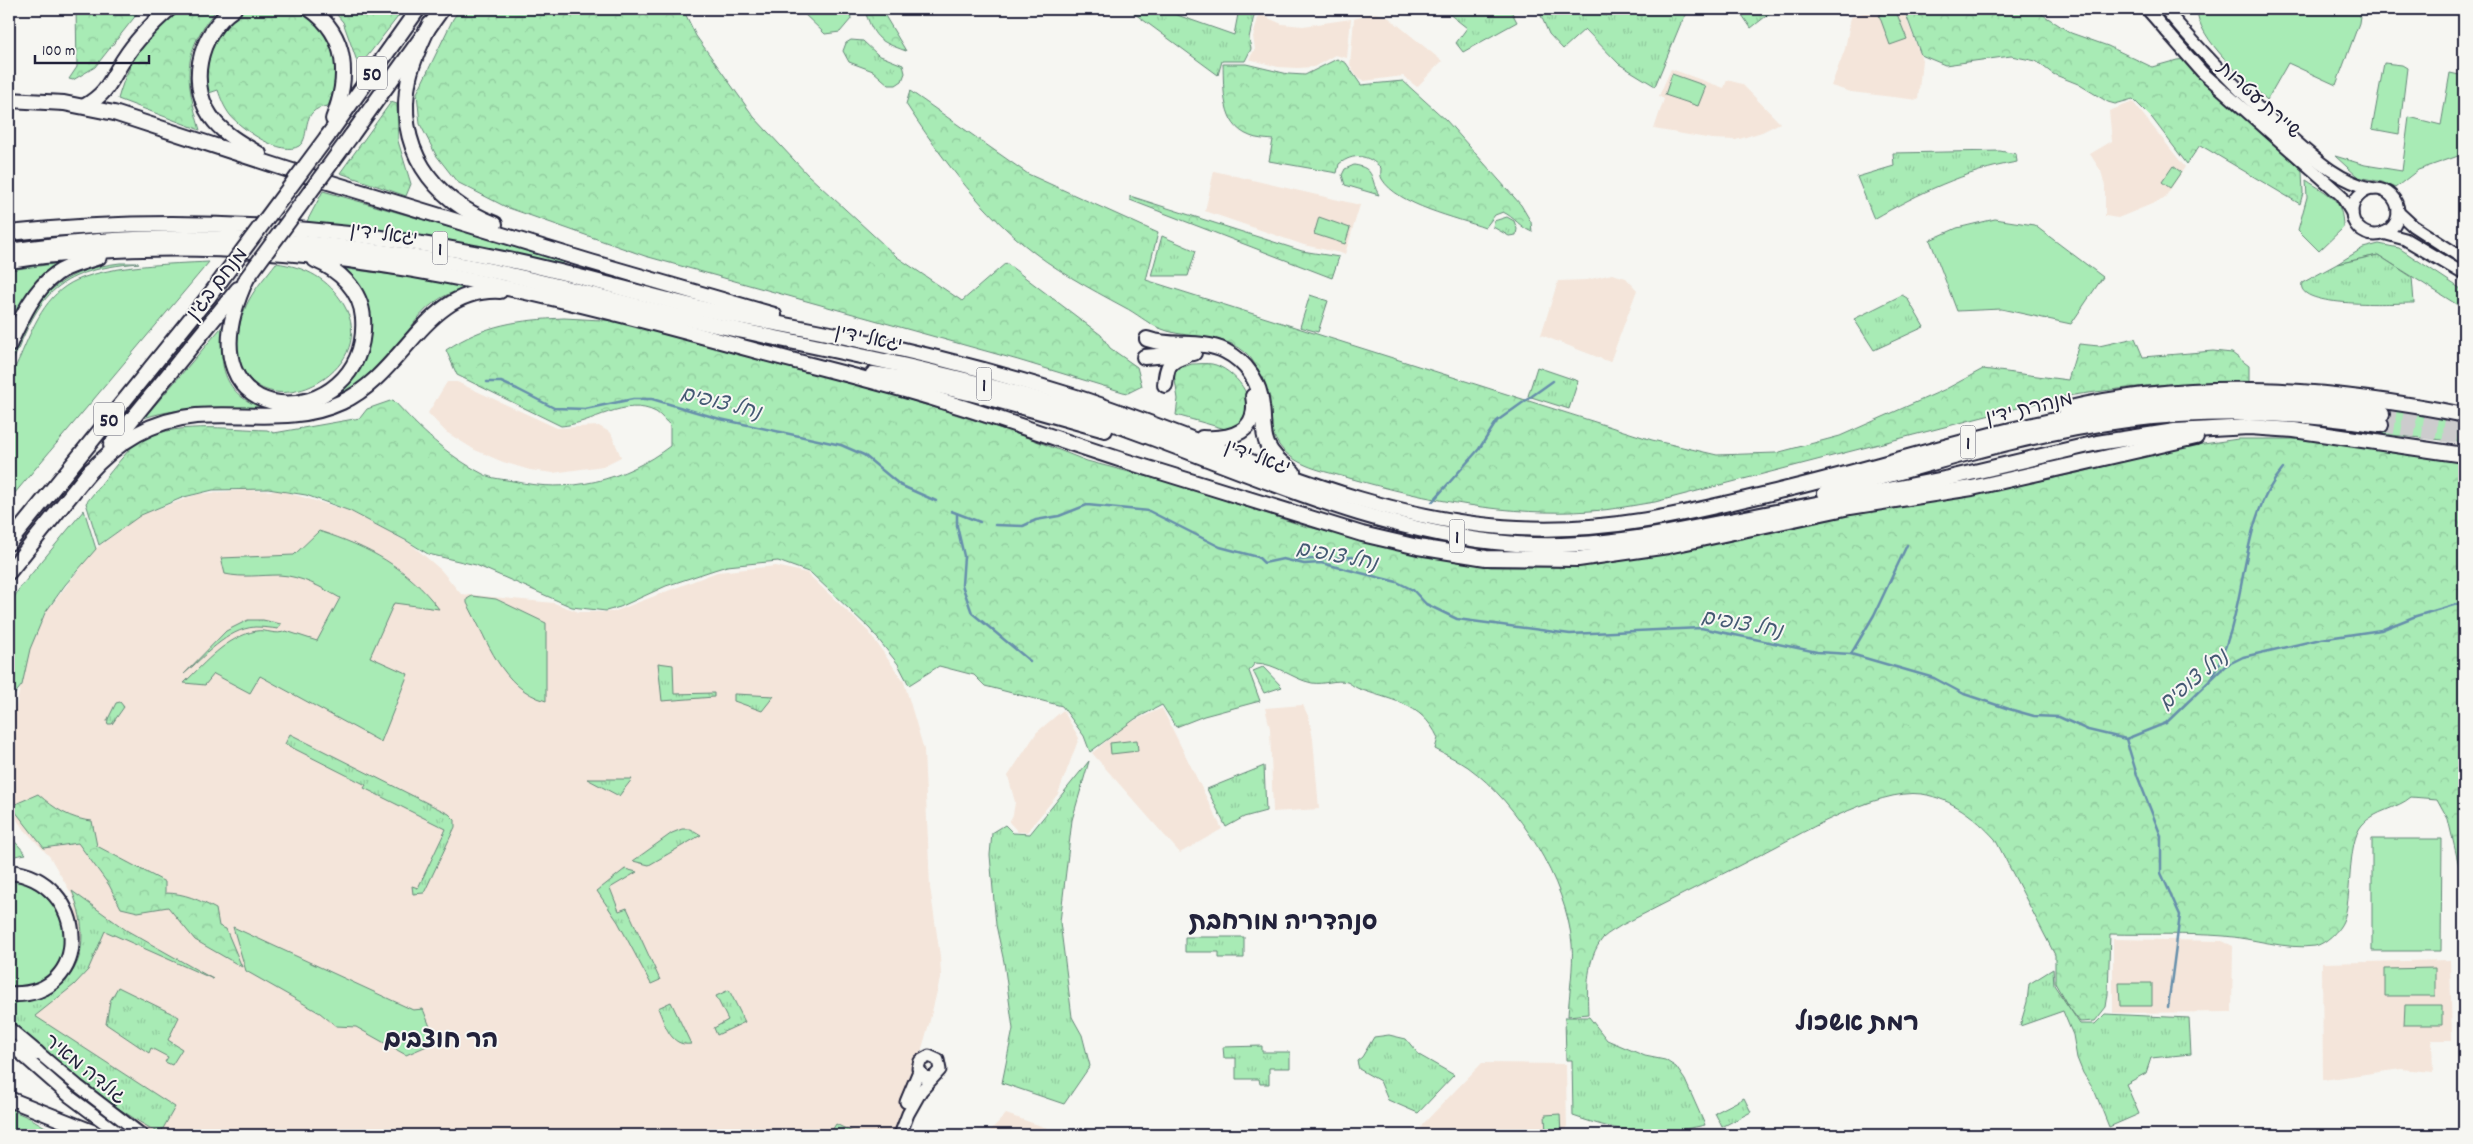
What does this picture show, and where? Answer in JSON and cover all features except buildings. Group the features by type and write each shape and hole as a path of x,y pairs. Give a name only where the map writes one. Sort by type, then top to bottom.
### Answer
{"highway":[{"path":"85,106 108,88 124,58 155,21 169,9"},
{"path":"234,9 215,26 204,47 199,70 202,96 215,122 229,135 288,170"},
{"path":"310,9 327,22 334,33 344,60 341,96 326,137"},
{"name":"מנחם בגין","path":"9,543 209,296 418,9"},
{"name":"מנחם בגין","path":"9,572 86,476 235,298 247,278 442,9"},
{"path":"430,24 410,76 406,101 408,126 415,152 425,173 458,207 480,218 591,262"},
{"path":"9,100 85,106 114,113 288,170 591,262 864,341"},
{"name":"יגאל ידין","path":"9,233 82,226 234,224 377,238 519,263 703,309 864,341 1044,388 1186,436 1299,478 1389,508 1431,518 1489,526 1583,528 1663,519"},
{"name":"יגאל ידין","path":"9,251 79,242 212,239 300,243 425,259 541,282 702,322 946,374 1078,412 1219,464 1379,519 1485,541 1519,544 1586,544 1626,541 1704,526"},
{"path":"9,262 61,254 116,251 163,250 297,254 404,267 483,281 926,396 1329,524 1418,547 1486,558 1578,558 1668,546 1850,507 1980,486 2190,438 2294,430"},
{"path":"9,345 21,318 47,282 66,269 116,251"},
{"path":"235,298 231,322 230,355 234,372 242,385 264,399 290,404 311,400 334,388 356,361 364,331 363,315 352,288 339,273 325,264 297,254"},
{"path":"86,476 112,450 142,431 159,424 197,416 298,415 341,402 376,380 432,316 460,297 494,290 568,302"},
{"path":"1147,339 1166,344 1209,346 1227,352 1240,362 1252,374 1260,393 1267,444 1275,457 1299,478"},
{"path":"1165,385 1167,372 1173,360 1192,353"},
{"path":"1144,357 1192,353 1213,356 1231,364 1249,383 1254,407 1250,423 1239,433 1216,439 1186,436"},
{"path":"808,364 900,378 976,396 1219,464"},
{"path":"1663,519 1844,467 2017,421 2092,403 2136,396 2199,390 2288,390 2388,401 2464,415"},
{"name":"מנהרת ידין","path":"1663,519 1834,478 2043,423 2124,408 2193,402 2240,401 2316,405 2381,419 2240,412 2165,415 2086,426 2003,445 1704,526"},
{"path":"1704,526 1948,478 2136,436 2175,431 2249,427 2294,430 2464,455"},
{"path":"9,872 32,878 54,892 69,919 72,942 66,966 54,982 33,993 9,994"},
{"path":"10,1046 37,1053"},
{"path":"9,1099 100,1135"}],"main road":[{"name":"שיירת עטרות","path":"2147,9 2202,72 2341,195 2352,213"},
{"name":"שיירת עטרות","path":"2164,9 2213,66 2248,100 2314,158 2350,182 2374,189"},
{"path":"2383,233 2394,225 2398,212 2397,206 2390,195 2374,189 2367,191 2356,199 2352,213 2354,220 2362,230 2405,239 2464,274"},
{"path":"2398,212 2413,226 2464,259"},
{"name":"גולדה מאיר","path":"9,1028 110,1113 142,1135"},
{"name":"גולדה מאיר","path":"10,1046 70,1097 120,1135"},
{"path":"891,1135 919,1072 918,1064 922,1058 929,1056 936,1058 940,1063 940,1070 914,1102 900,1135"},
{"path":"919,1072 924,1077 932,1078"}],"shaded area":[{"path":"1874,9 1903,9 1922,60 1918,100 1851,92 1831,86 1845,49 1851,17"},
{"path":"1375,13 1388,17 1442,61 1417,87 1403,76 1364,81 1357,77 1350,65 1354,19"},
{"path":"1259,14 1282,24 1303,26 1351,19 1347,58 1335,55 1314,67 1297,68 1278,67 1249,59 1255,49 1253,37"},
{"path":"1671,69 1724,88 1727,80 1742,84 1780,123 1762,132 1736,140 1712,139 1654,129 1664,99 1659,96"},
{"path":"2133,102 2185,167 2164,199 2118,218 2105,216 2105,186 2101,171 2090,154 2112,141 2109,111"},
{"path":"1214,171 1360,205 1345,254 1304,245 1205,211"},
{"path":"1612,274 1626,278 1637,290 1610,362 1541,335 1558,281 1587,280"},
{"path":"447,382 457,382 557,428 599,426 611,433 621,457 603,466 553,473 530,470 503,462 475,450 446,432 428,413"},
{"path":"243,490 282,491 353,512 411,544 441,570 461,594 554,603 579,612 613,612 717,572 776,566 807,573 869,632 904,682 924,750 930,887 941,975 905,1108 893,1135 154,1135 97,1098 9,1022 9,991 50,982 77,931 75,900 50,857 22,827 9,808 9,737 29,649 46,612 95,549 141,515 198,494"},
{"path":"1303,705 1309,718 1313,739 1319,809 1273,812 1270,728 1265,708"},
{"path":"1162,708 1222,829 1180,853 1092,753 1127,724"},
{"path":"1063,710 1079,738 1058,794 1027,832 1018,832 1009,822 1013,815 1015,802 1008,776 1037,732"},
{"path":"2113,939 2222,941 2233,946 2232,1012 2113,1013"},
{"path":"2450,960 2452,1040 2432,1040 2433,1072 2401,1069 2323,1080 2322,963"},
{"path":"1482,1063 1566,1064 1567,1135 1419,1135 1422,1125"},
{"path":"1006,1114 1047,1128 1047,1135 986,1135"}],"green space":[{"path":"281,7 300,10 313,17 323,26 330,38 336,65 333,93 328,106 319,108 309,118 303,142 299,146 283,148 262,140 235,121 226,109 218,90 206,94 204,67 209,49 213,41 231,19 246,9"},
{"path":"76,9 141,9 95,67 73,80 69,79 77,67"},
{"path":"179,9 217,9 205,24 197,39 189,66 191,96 200,130 118,99 134,59 158,29"},
{"path":"332,9 404,9 362,63 358,64 343,22"},
{"path":"460,9 683,9 696,36 754,117 807,174 897,257 962,301 1006,263 1101,335 1110,348 1137,367 1142,386 1128,393 1123,392 1018,360 645,256 506,207 457,182 436,155 420,124 417,93 453,19"},
{"path":"799,9 850,9 851,19 840,32 825,34"},
{"path":"864,9 881,9 906,51 882,41 878,37"},
{"path":"1131,9 1160,9 1234,35 1239,9 1255,11 1249,38 1251,49 1245,61 1222,61 1218,75 1131,11"},
{"path":"1449,9 1492,9 1493,11 1510,9 1517,22 1463,52 1456,43 1467,28 1448,13"},
{"path":"1582,9 1606,16 1612,9 1690,9 1681,23 1655,86 1619,64 1585,29 1563,49 1549,34 1539,11"},
{"path":"1738,9 1775,9 1751,28"},
{"path":"1895,9 1907,39 1890,45 1879,15"},
{"path":"1904,9 2034,9 2071,33 2108,46 2152,67 2187,59 2213,82 2302,171 2303,193 2300,204 2200,145 2187,164 2152,118 2133,99 2115,104 2108,102 2078,84 2053,74 2036,61 2011,56 1945,65 1921,55"},
{"path":"2197,9 2361,9 2359,23 2336,85 2288,63 2267,100 2214,46 2199,21"},
{"path":"851,40 863,41 878,55 903,65 905,73 902,81 896,85 889,85 873,71 849,62 843,51 846,43"},
{"path":"1337,59 1346,63 1361,85 1403,81 1446,120 1521,205 1531,222 1532,232 1503,212 1495,215 1485,228 1429,210 1401,196 1390,188 1381,178 1381,168 1366,158 1355,157 1344,160 1339,164 1337,173 1269,161 1273,140 1250,136 1234,124 1229,115 1224,95 1223,64 1246,64 1288,74 1305,75"},
{"path":"2384,63 2402,65 2407,68 2399,134 2372,129"},
{"path":"2450,73 2464,76 2464,154 2418,170 2395,188 2382,182 2358,177 2335,156 2365,165 2402,171 2409,117 2441,125"},
{"path":"1672,74 1706,86 1698,106 1665,95"},
{"path":"910,91 1028,174 1158,233 1146,280 1652,440 1717,455 1776,453 1840,436 1946,389 1983,369 2068,380 2079,344 2099,346 2135,338 2143,357 2213,351 2232,353 2249,366 2249,384 2178,384 2060,397 1655,502 1607,510 1530,511 1499,509 1438,500 1320,470 1293,458 1279,445 1273,433 1260,376 1255,364 1246,353 1232,344 1223,341 1177,333 1155,326 1059,270 1022,243 974,196 945,160 906,104"},
{"path":"391,102 397,104 398,141 411,184 406,196 340,173"},
{"path":"2000,151 2016,154 2017,162 1979,171 1943,184 1908,200 1874,219 1857,177 1894,166 1893,153"},
{"path":"1354,165 1369,172 1379,195 1345,185 1342,175 1345,169"},
{"path":"2173,166 2181,172 2170,188 2162,182"},
{"path":"2306,180 2333,198 2342,218 2343,228 2319,251 2298,230 2307,197"},
{"path":"323,191 566,261 559,268 305,225"},
{"path":"1130,196 1302,251 1339,257 1332,278 1130,200"},
{"path":"1319,217 1350,228 1345,244 1314,234"},
{"path":"1507,217 1514,221 1517,229 1516,235 1509,236 1493,227 1494,221"},
{"path":"1995,219 2034,225 2103,277 2071,324 2001,309 1957,311 1930,240 1957,228"},
{"path":"1162,236 1196,251 1188,276 1151,276"},
{"path":"2379,244 2399,248 2464,291 2464,309 2378,255 2337,264 2363,248"},
{"path":"2378,255 2412,277 2414,303 2369,304 2329,301 2314,297 2304,291 2302,283 2337,264"},
{"path":"209,262 9,500 7,413 10,382 13,371 35,323 48,303 66,286 91,275 142,266"},
{"path":"61,263 31,288 9,326 9,270"},
{"path":"120,263 139,263 109,267 86,273 67,281 53,292 30,323 9,371 12,355 27,322 46,295 71,277 102,266"},
{"path":"276,263 307,271 324,281 344,305 352,330 347,353 333,372 312,386 290,392 267,390 249,378 237,349 239,327 246,306 255,290"},
{"path":"340,268 478,286 457,291 441,298 417,319 387,360 374,374 347,392 317,405 336,393 351,377 362,359 365,348 368,327 367,314"},
{"path":"1310,295 1328,301 1318,332 1300,327"},
{"path":"1902,295 1907,298 1924,327 1874,350 1854,319"},
{"path":"564,318 620,321 774,362 888,393 1021,435 1087,461 1179,485 1304,526 1440,558 1491,567 1570,567 1651,556 1830,517 1983,493 2082,472 2176,448 2238,439 2303,439 2464,463 2464,869 2459,866 2448,819 2437,799 2411,797 2373,816 2362,825 2354,845 2348,899 2343,921 2335,933 2327,940 2319,945 2304,947 2224,936 2110,934 2106,1007 2095,1021 2080,1022 2055,983 2055,955 1995,839 1971,816 1943,800 1922,794 1903,794 1860,806 1836,816 1622,925 1603,938 1593,955 1588,985 1588,1014 1568,1016 1572,944 1568,920 1561,895 1550,870 1522,822 1487,782 1464,764 1435,749 1438,738 1423,716 1404,704 1357,688 1347,682 1312,683 1277,668 1255,663 1249,671 1260,701 1204,716 1176,727 1162,705 1135,719 1090,752 1084,736 1062,706 985,686 974,675 939,666 909,685 898,664 870,629 811,573 778,561 727,566 666,586 620,607 606,611 572,607 476,565 428,554 350,511 306,495 268,489 213,490 184,497 141,515 99,545 86,503 133,446 151,435 166,431 218,428 267,430 274,433 360,418 367,409 393,400 445,450 483,474 498,479 534,485 555,486 595,482 615,476 634,468 670,446 670,425 656,412 632,407 561,426 457,375 446,350 475,334 503,325 532,320"},
{"path":"226,322 222,354 228,381 246,400 260,407 277,411 210,408 177,411 144,418"},
{"path":"1192,364 1212,364 1228,372 1236,379 1247,395 1249,404 1247,413 1242,421 1229,430 1176,415 1178,399 1174,374 1180,368"},
{"path":"1537,367 1578,381 1569,409 1528,396"},
{"path":"2386,407 2464,422 2464,442 2380,434"},
{"path":"84,510 96,549 65,585 45,613 30,649 22,685 9,701 9,606 19,589"},
{"path":"319,531 354,544 386,560 414,581 439,609 394,603 370,657 408,674 381,742 260,676 250,693 214,674 205,685 184,683 225,645 245,634 256,631 278,633 286,631 317,641 340,598 318,586 295,577 225,574 221,558 294,555"},
{"path":"472,596 496,599 546,623 546,701 531,695 518,686 497,661 467,603 467,599"},
{"path":"248,620 263,620 281,624 278,629 255,627 235,633 216,645 184,674 226,631"},
{"path":"658,663 673,665 674,694 714,693 714,697 662,701"},
{"path":"1263,667 1282,687 1264,693 1253,671"},
{"path":"734,694 774,696 762,711 734,701"},
{"path":"120,702 124,707 112,724 108,724 107,721 116,703"},
{"path":"290,734 449,814 455,820 455,827 424,893 413,894 412,886 418,888 446,829 364,788 366,785 285,744"},
{"path":"1137,740 1138,751 1111,754 1110,743"},
{"path":"1089,761 1072,820 1060,922 1072,1017 1082,1035 1090,1066 1064,1104 1002,1083 1013,1029 1004,962 996,925 990,855 992,833 1005,825 1013,833 1030,834"},
{"path":"1264,766 1266,811 1244,817 1226,827 1207,789"},
{"path":"587,779 632,779 619,796"},
{"path":"38,794 63,812 77,818 92,821 97,846 165,882 165,893 179,894 192,898 216,909 219,926 226,929 242,967 195,940 168,907 138,912 121,908 109,885 78,843 44,848 11,806"},
{"path":"682,829 691,829 701,835 649,865 633,861 672,833"},
{"path":"9,835 26,854 9,857"},
{"path":"2372,839 2442,839 2441,951 2372,951"},
{"path":"625,869 637,872 610,888 619,911 627,908 660,980 651,984 618,922 597,891"},
{"path":"9,878 34,888 45,896 60,917 64,943 61,957 53,973 40,984 9,988"},
{"path":"72,891 126,930 213,979 105,931 88,970 74,985 35,1016 175,1107 160,1134 119,1109 81,1081 9,1019 9,1001 30,1000 49,992 72,973 78,961 82,934 77,905"},
{"path":"233,927 413,1010 423,1009 436,1042 406,1055 356,1027 336,1026 320,1013 246,971"},
{"path":"1185,937 1244,937 1244,958 1219,958 1219,952 1185,952"},
{"path":"2435,968 2435,996 2385,996 2385,969"},
{"path":"2053,969 2054,985 2080,1024 2095,1024 2105,1014 2189,1018 2191,1054 2151,1058 2146,1073 2126,1084 2139,1114 2109,1127 2095,1092 2083,1073 2077,1058 2073,1035 2063,1011 2020,1026 2027,1002 2029,984"},
{"path":"2119,983 2152,983 2152,1006 2120,1006"},
{"path":"118,987 179,1017 168,1040 182,1049 172,1065 165,1062 168,1057 151,1048 149,1053 106,1024 110,1001"},
{"path":"729,990 745,1022 717,1035 714,1028 728,1020 716,996"},
{"path":"671,1002 691,1044 678,1042 666,1027 658,1008"},
{"path":"2405,1005 2442,1005 2442,1025 2404,1025"},
{"path":"1565,1017 1589,1017 1607,1040 1645,1056 1665,1060 1676,1067 1685,1080 1705,1125 1669,1131 1638,1131 1607,1126 1573,1116 1572,1060 1566,1060"},
{"path":"1389,1035 1406,1039 1419,1055 1454,1075 1418,1113 1388,1100 1380,1081 1359,1069 1357,1061 1362,1057 1374,1037"},
{"path":"1262,1046 1262,1052 1290,1052 1290,1068 1269,1068 1269,1084 1260,1084 1259,1079 1236,1079 1236,1058 1224,1058 1223,1047"},
{"path":"1744,1098 1751,1112 1722,1127 1715,1113"},
{"path":"9,1109 30,1118 59,1135 9,1135"},
{"path":"1560,1114 1561,1135 1546,1135 1545,1115"},
{"path":"836,1124 858,1135 829,1135"}],"waterway":[{"path":"1432,502 1479,449 1497,421 1553,381"},
{"name":"נחל צופים","path":"487,382 501,382 554,408 585,409 633,399 652,399 720,419 841,445 864,455 900,485 936,501"},
{"path":"2213,676 2231,630 2256,519 2272,484 2283,469"},
{"name":"נחל צופים","path":"995,525 1023,526 1036,520 1059,516 1087,505 1149,511 1220,547 1258,557 1264,563 1283,559 1304,564 1321,563 1397,582 1413,590 1426,604 1457,619 1570,634 1701,628 1817,652 1851,654 1934,678 1964,694 2009,709 2034,716 2059,717 2088,730 2126,739 2166,723 2225,666 2243,657 2321,639 2381,630 2416,616 2464,602"},
{"name":"נחל צופים","path":"951,511 980,522"},
{"path":"957,514 957,526 964,556 962,585 972,613 1030,661"},
{"path":"1851,654 1874,615 1907,545"},
{"path":"1295,560 1353,557"},
{"path":"2126,739 2137,775 2161,836 2161,873 2180,915 2168,1007"}],"tunnel":[{"path":"2382,414 2464,428"},
{"path":"2381,425 2464,438"}],"district":[{"name":"סנהדריה מורחבת","path":"1283,920"},
{"name":"רמת אשכול","path":"1857,1021"},
{"name":"הר חוצבים","path":"441,1038"}]}
